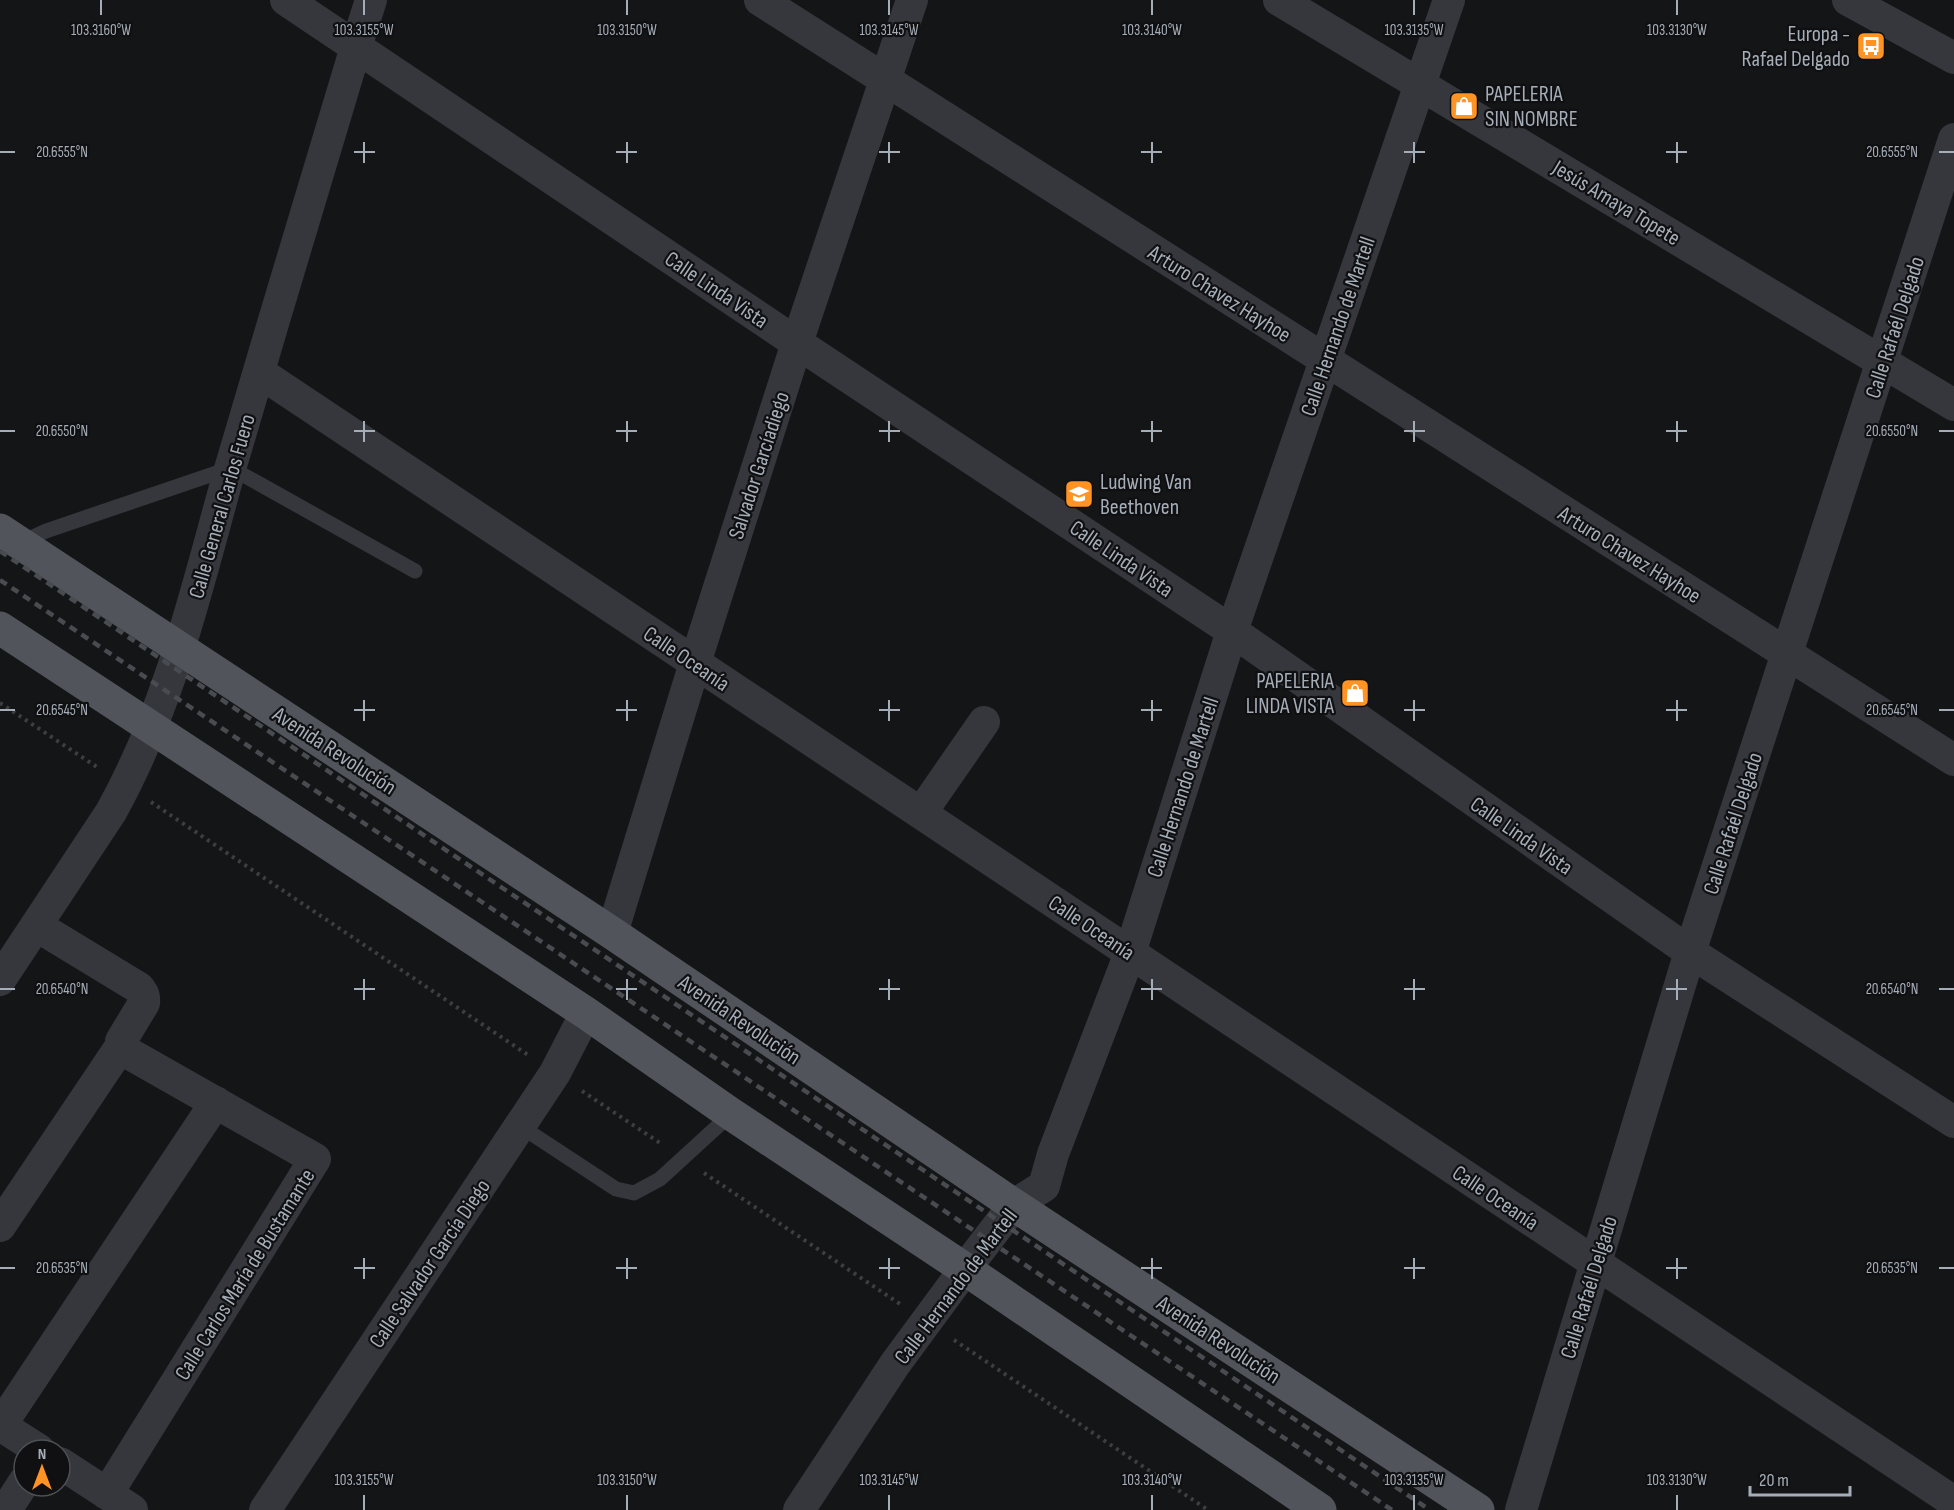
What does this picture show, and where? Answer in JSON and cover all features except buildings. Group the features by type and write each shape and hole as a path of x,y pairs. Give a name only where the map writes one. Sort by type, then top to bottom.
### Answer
{"main road":[{"name":"Avenida Revolución","path":"10,537 612,933 1014,1204 1478,1510"},
{"path":"0,628 586,1013 731,1114 965,1269 1320,1510"}],"street":[{"name":"Calle Linda Vista","path":"286,0 1232,631 1690,952 1954,1122"},
{"name":"Calle General Carlos Fuero","path":"0,980 111,812 126,786 152,728 180,648 231,468 371,0"},
{"name":"Arturo Chavez Hayhoe","path":"760,0 1954,760"},
{"name":"Salvador Garcíadiego","path":"612,933 797,343 912,0"},
{"name":"Jesús Amaya Topete","path":"1279,0 1954,405"},
{"name":"Calle Hernando de Martell","path":"799,1510 896,1364 1014,1204 1044,1186 1053,1154 1130,953 1232,631 1449,0"},
{"path":"1848,0 1954,58"},
{"name":"Calle Rafaél Delgado","path":"1521,1510 1690,952 1954,140"},
{"name":"Calle Oceanía","path":"260,372 1954,1502"},
{"path":"921,813 984,722"},
{"path":"0,1226 121,1046 121,1041 144,1003 145,997 139,988 37,926"},
{"name":"Calle Salvador García Diego","path":"265,1510 555,1073 586,1013"},
{"name":"Calle Carlos María de Bustamante","path":"119,1502 315,1159 128,1053 121,1046"},
{"path":"20,1438 0,1425 216,1102"},
{"path":"72,1471 119,1502"}],"lane":[{"path":"10,537 46,531 231,468 415,571"},
{"path":"520,1126 616,1189 634,1193 660,1179 731,1114"}],"path":[{"path":"0,703 126,786"}],"railway":[{"path":"0,551 1430,1510"},
{"path":"0,580 1392,1510"}],"place":[{"name":"Europa - Rafael Delgado","path":"1871,46"},
{"name":"PAPELERIA SIN NOMBRE","path":"1464,106"},
{"name":"Ludwing Van Beethoven","path":"1079,494"},
{"name":"PAPELERIA LINDA VISTA","path":"1355,693"}]}
